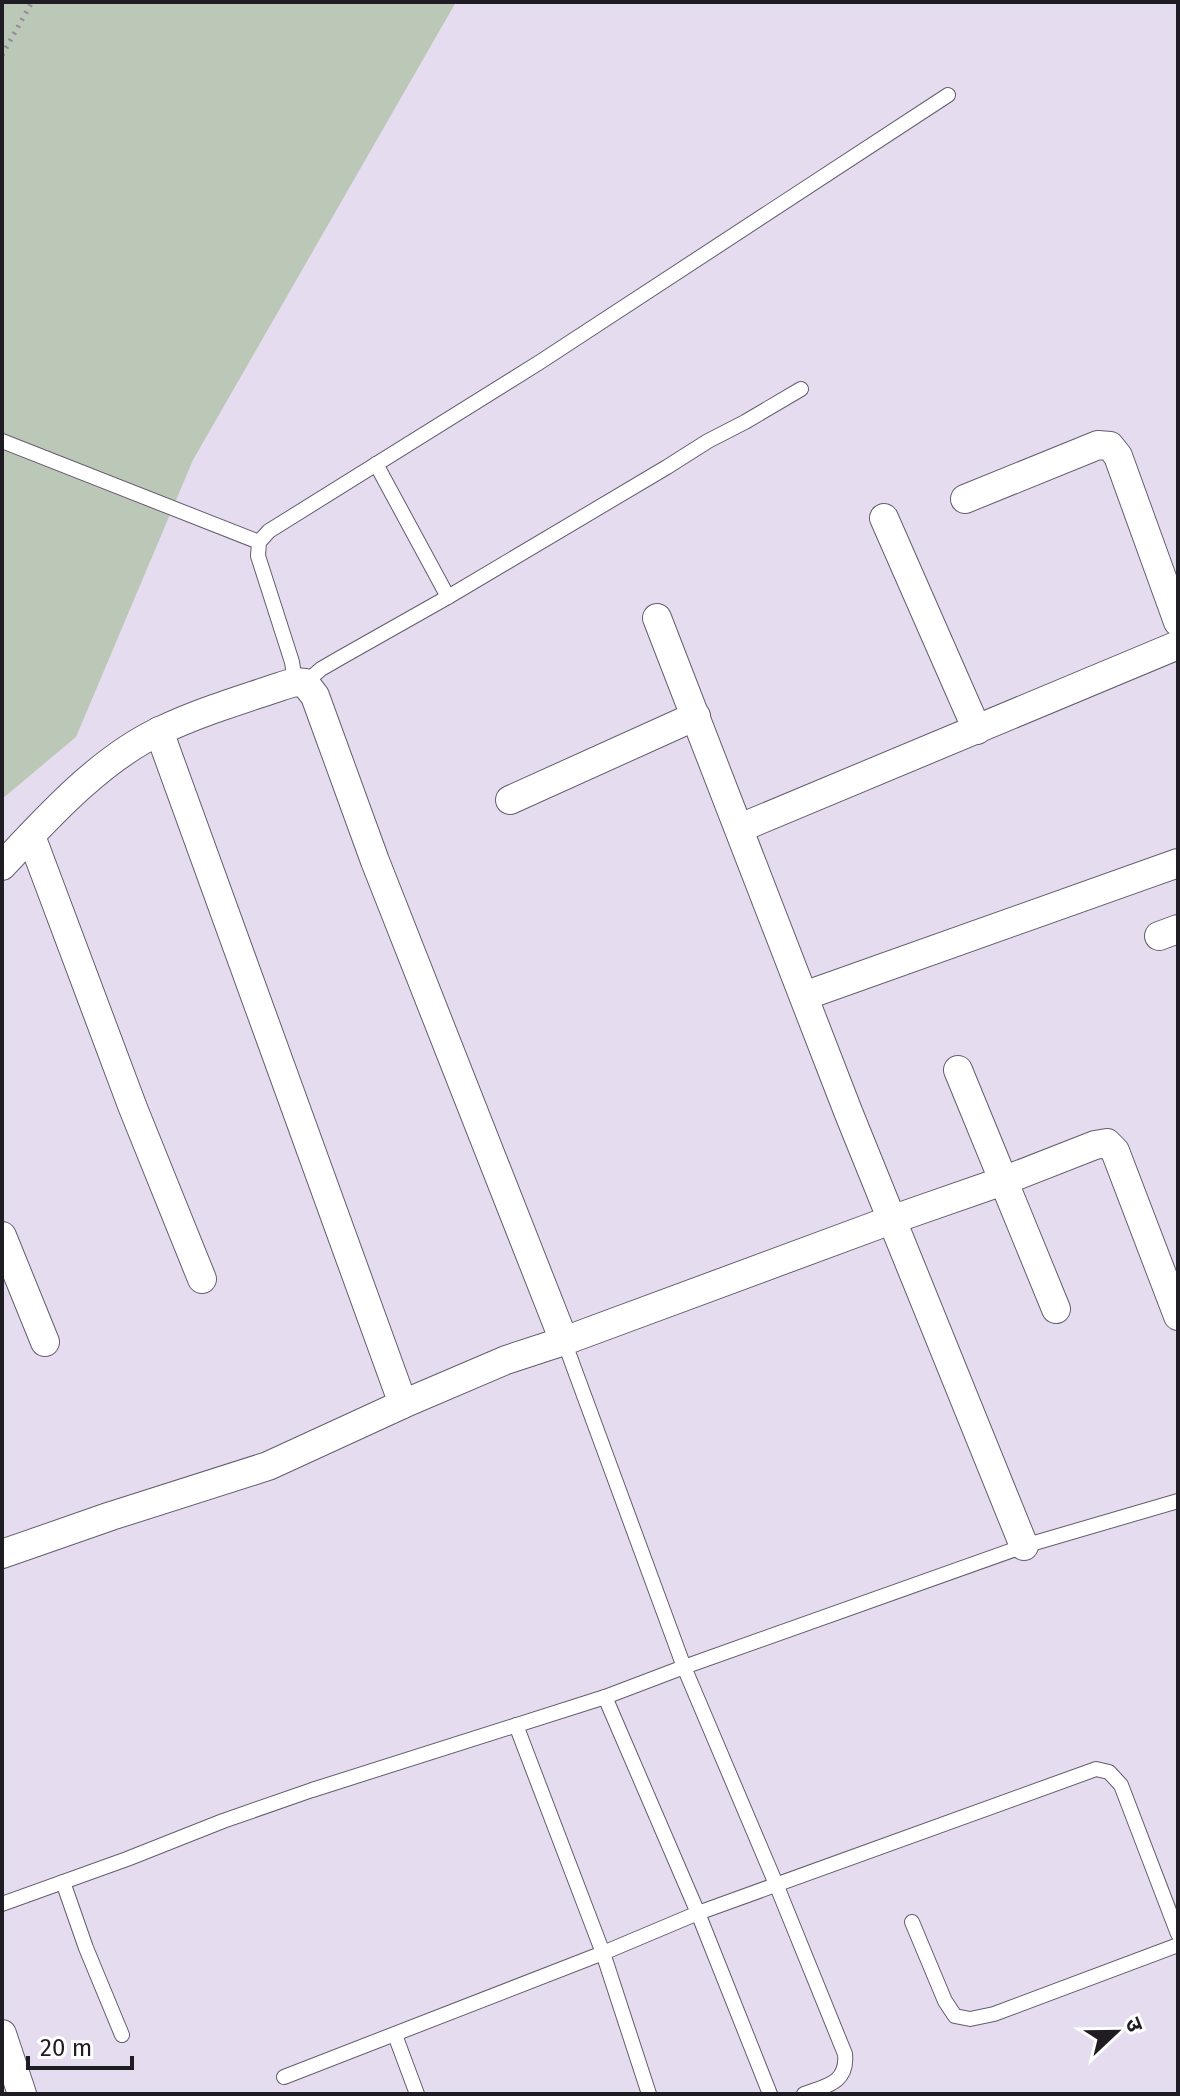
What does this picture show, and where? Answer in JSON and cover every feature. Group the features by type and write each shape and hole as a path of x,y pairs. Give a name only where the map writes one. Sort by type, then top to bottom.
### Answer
{"street":[{"path":"965,499 1098,445 1110,446 1118,456 1178,622"},
{"path":"884,518 977,730"},
{"path":"657,618 891,1220 1024,1546"},
{"path":"740,828 1178,645"},
{"path":"2,866 117,757 159,731 206,712 300,682 315,696 375,861 564,1341"},
{"path":"510,800 696,716"},
{"path":"159,731 403,1404"},
{"path":"31,836 133,1108 202,1279"},
{"path":"804,996 1178,863"},
{"path":"958,1070 1056,1309"},
{"path":"2,1554 268,1466 506,1360 1095,1145 1107,1143 1115,1151 1178,1316"},
{"path":"2,1236 45,1342"},
{"path":"2,2034 22,2094"}],"lane":[{"path":"801,389 300,682 258,556 259,542 269,531 540,362 948,95"},
{"path":"2,441 259,542"},
{"path":"376,464 448,597"},
{"path":"564,1341 684,1667 845,2054 846,2065 842,2076 829,2085 804,2094"},
{"path":"2,1904 223,1821 605,1697 1024,1546 1178,1501"},
{"path":"605,1697 698,1913 770,2094"},
{"path":"516,1725 603,1953 649,2094"},
{"path":"284,2077 698,1913 1096,1769 1109,1772 1121,1785 1178,1934"},
{"path":"63,1882 122,2035"},
{"path":"912,1922 945,2001 955,2016 970,2019 994,2014 1178,1945"},
{"path":"395,2035 417,2094"}],"path":[{"path":"2,55 32,2"}],"green space":[{"path":"2,2 456,2 193,460 76,737 2,799"}]}
